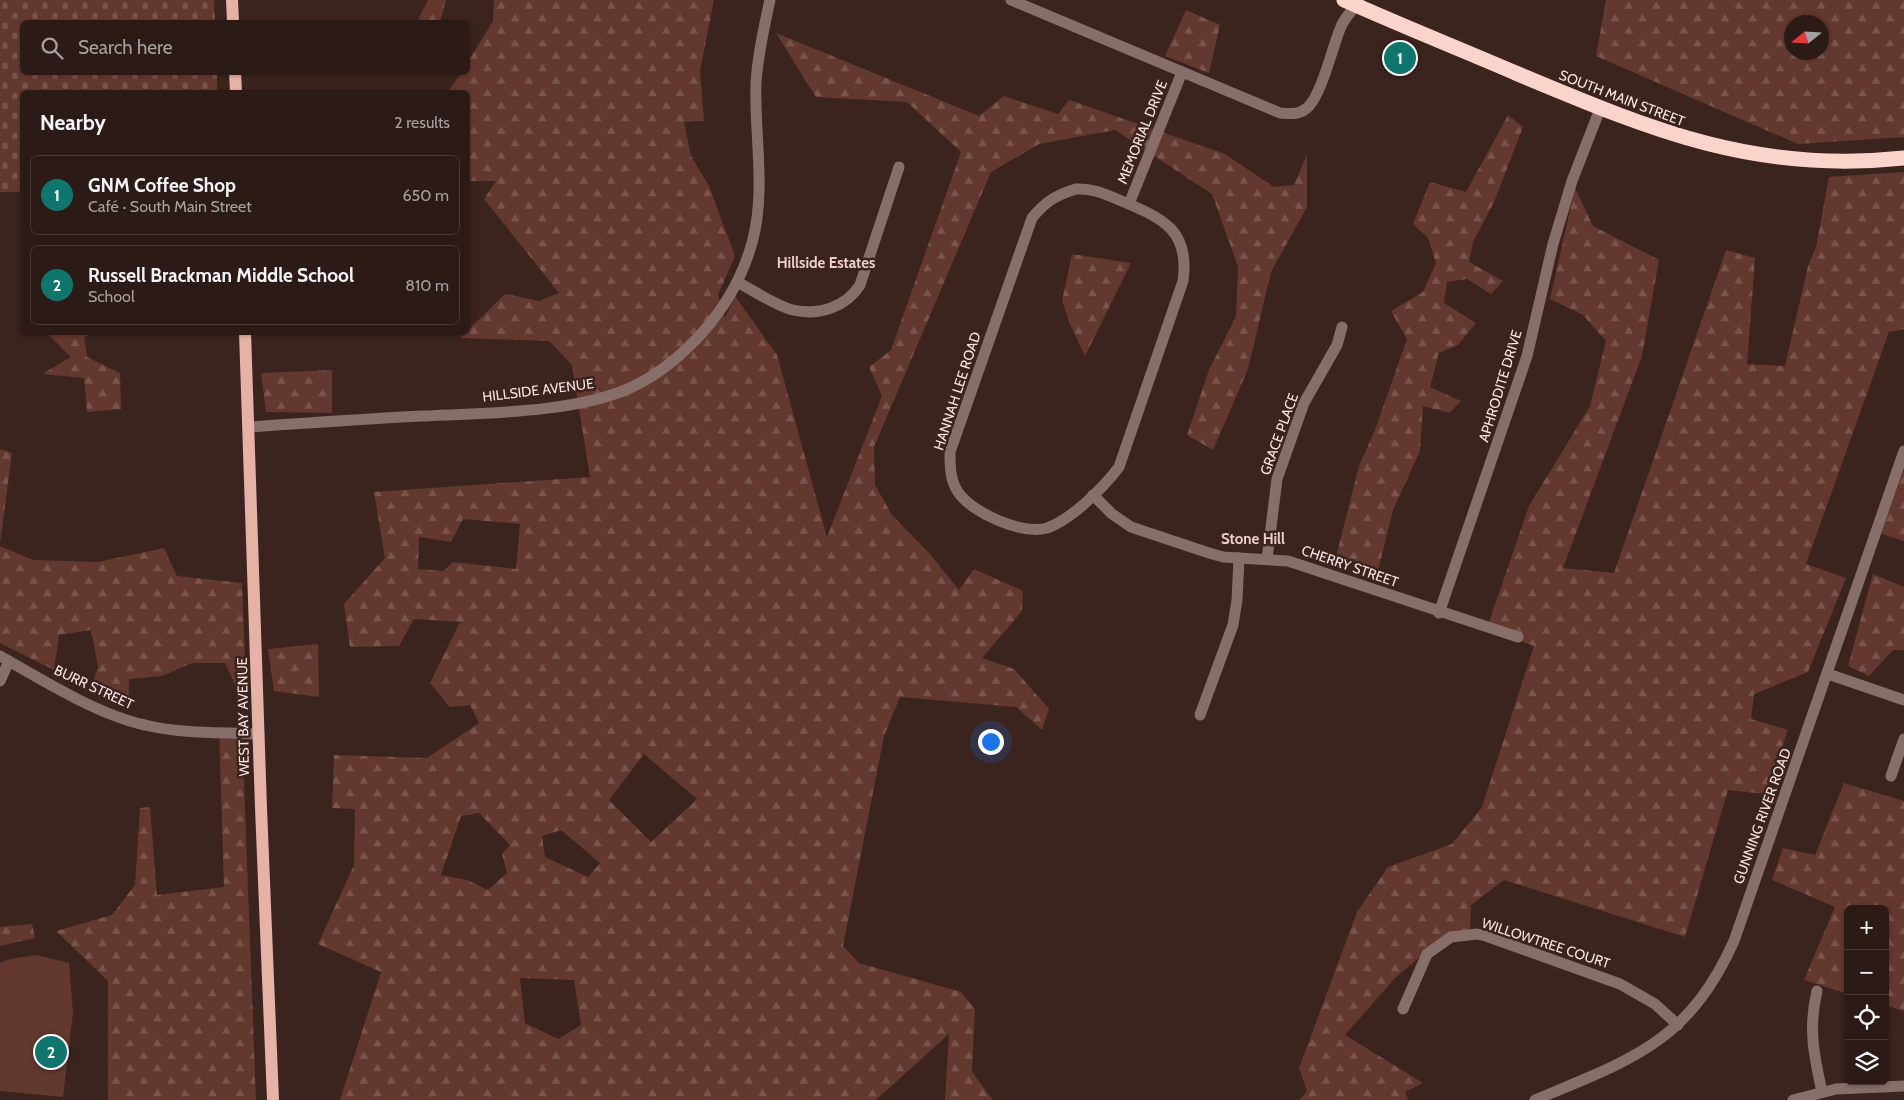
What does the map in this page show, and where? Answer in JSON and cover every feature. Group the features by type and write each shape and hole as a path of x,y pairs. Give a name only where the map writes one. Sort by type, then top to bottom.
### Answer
{"highway":[{"name":"SOUTH MAIN STREET","path":"1353,2 1600,109 1667,134 1752,155 1806,161 1904,158"}],"main road":[{"path":"232,0 233,20"},
{"path":"235,75 236,90"},
{"name":"WEST BAY AVENUE","path":"245,335 273,1100"}],"street":[{"name":"HILLSIDE AVENUE","path":"248,427 568,405 614,394 652,376 678,357 709,325 737,282 753,237 758,205 756,82 762,36 770,0"},
{"name":"MEMORIAL DRIVE","path":"1011,0 1280,113 1293,115 1304,111 1314,99 1346,15 1353,2"},
{"name":"MEMORIAL DRIVE","path":"1129,204 1182,72"},
{"name":"APHRODITE DRIVE","path":"1439,613 1527,356 1553,244 1572,181 1600,109"},
{"path":"737,282 792,310 819,312 840,305 853,296 860,285 899,167"},
{"name":"HANNAH LEE ROAD","path":"1091,188 1129,204 1159,217 1173,228 1180,241 1185,266 1183,281 1119,466 1109,480 1093,495 1057,524 1044,528 1026,529 1010,525 970,506 958,492 951,476 950,452 1032,218 1051,198 1076,189 1091,188"},
{"name":"GRACE PLACE","path":"1268,559 1278,479 1304,403 1337,345 1342,327"},
{"name":"GUNNING RIVER ROAD","path":"1535,1100 1635,1056 1668,1035 1706,993 1734,941 1904,450"},
{"name":"CHERRY STREET","path":"1093,495 1112,514 1132,527 1223,558 1268,559 1294,563 1439,613 1518,637"},
{"path":"1200,716 1233,625 1237,600 1239,558"},
{"name":"BURR STREET","path":"0,680 4,658 102,710 130,721 169,729 259,734"},
{"path":"1828,674 1904,700"},
{"path":"1891,776 1904,739"},
{"name":"WILLOWTREE COURT","path":"1403,1009 1427,954 1451,936 1477,934 1620,984 1655,1004 1678,1025"},
{"path":"1817,992 1813,1007 1811,1039 1822,1092"},
{"path":"1793,1100 1822,1092 1863,1087 1904,1086"}],"green space":[{"path":"0,0 214,0 215,20 20,20 20,75 217,75 217,90 20,90 20,192 0,192"},
{"path":"428,0 446,0 441,20 418,20"},
{"path":"494,0 714,0 700,71 704,121 684,122 691,156 709,186 735,256 718,295 725,318 735,296 777,355 827,537 882,396 869,367 891,350 961,152 907,102 816,97 776,33 979,116 1004,96 1058,114 1069,100 1225,154 1274,187 1294,185 1307,154 1307,207 1271,272 1248,369 1213,450 1187,435 1209,370 1236,316 1238,267 1212,194 1115,130 1039,144 991,172 874,447 875,485 892,515 930,554 959,590 974,569 1023,591 1022,611 982,658 1014,669 1049,709 1042,730 1016,707 900,697 884,736 843,946 859,963 961,992 975,1009 972,1072 993,1100 945,1100 949,1034 876,1100 340,1100 381,972 318,944 354,865 355,809 332,808 334,755 427,758 479,723 470,705 450,707 430,683 460,622 414,619 399,646 350,647 344,604 385,558 374,492 590,477 572,365 549,341 460,338 463,335 470,335 470,328 505,294 539,301 559,293 484,199 496,181 470,181 470,90 449,90 460,75 470,75 470,59 493,21","holes":["463,519 520,524 516,569 453,562 443,571 418,569 419,537 451,542","644,754 697,799 651,842 609,800","479,813 510,845 502,854 507,873 488,890 467,880 441,875 461,816","561,830 600,863 588,877 545,857 542,836","520,978 574,980 581,1025 558,1039 525,1023"]},
{"path":"1606,0 1904,0 1904,137 1798,144 1596,56"},
{"path":"1186,10 1220,25 1209,73 1165,56"},
{"path":"1508,115 1523,127 1494,202 1473,242 1469,262 1503,281 1491,294 1467,279 1447,282 1444,303 1476,323 1458,345 1439,353 1430,387 1461,401 1449,413 1423,406 1420,451 1393,510 1378,571 1336,557 1359,466 1375,430 1407,339 1391,311 1423,292 1436,263 1428,238 1413,224 1430,182 1466,192"},
{"path":"1904,172 1904,329 1889,332 1806,564 1846,578 1808,672 1754,694 1751,719 1788,730 1765,794 1728,790 1685,937 1504,880 1471,905 1470,932 1434,945 1395,978 1345,1035 1423,1083 1405,1092 1408,1100 1299,1100 1307,1091 1299,1068 1357,912 1388,867 1452,844 1482,807 1534,646 1487,628 1529,506 1590,406 1606,341 1583,315 1550,299 1575,188 1593,226 1659,260 1642,356 1563,568 1614,573 1726,250 1755,258 1747,364 1785,366 1808,266 1816,247 1829,177"},
{"path":"1072,254 1131,263 1085,356 1062,301"},
{"path":"49,335 90,335 84,337 87,357 120,373 121,409 87,412 84,378 42,374 71,357"},
{"path":"332,370 332,413 266,412 261,373"},
{"path":"0,449 12,453 0,544"},
{"path":"1904,469 1904,541 1881,534"},
{"path":"0,546 33,560 98,562 164,548 177,576 242,583 246,686 236,687 225,663 192,663 162,676 129,679 128,709 89,692 98,667 91,630 59,635 54,670 0,643"},
{"path":"1873,574 1904,587 1904,650 1893,650 1869,676 1848,666"},
{"path":"318,644 319,697 274,691 268,649"},
{"path":"219,729 242,730 256,1100 108,1100 108,981 56,931 112,915 135,885 140,808 150,807 157,895 224,887"},
{"path":"1844,783 1904,801 1904,1011 1889,1006 1889,905 1844,905 1844,993 1804,980 1835,907 1772,880 1783,848 1815,855"},
{"path":"32,924 35,938 0,946 0,927"},
{"path":"36,955 69,963 73,1013 63,1097 0,1091 0,963 10,959"}],"place":[{"name":"GNM Coffee Shop","path":"1400,58"},
{"name":"Russell Brackman Middle School","path":"51,1052"}],"district":[{"name":"Hillside Estates","path":"826,263"},
{"name":"Stone Hill","path":"1253,539"}]}
